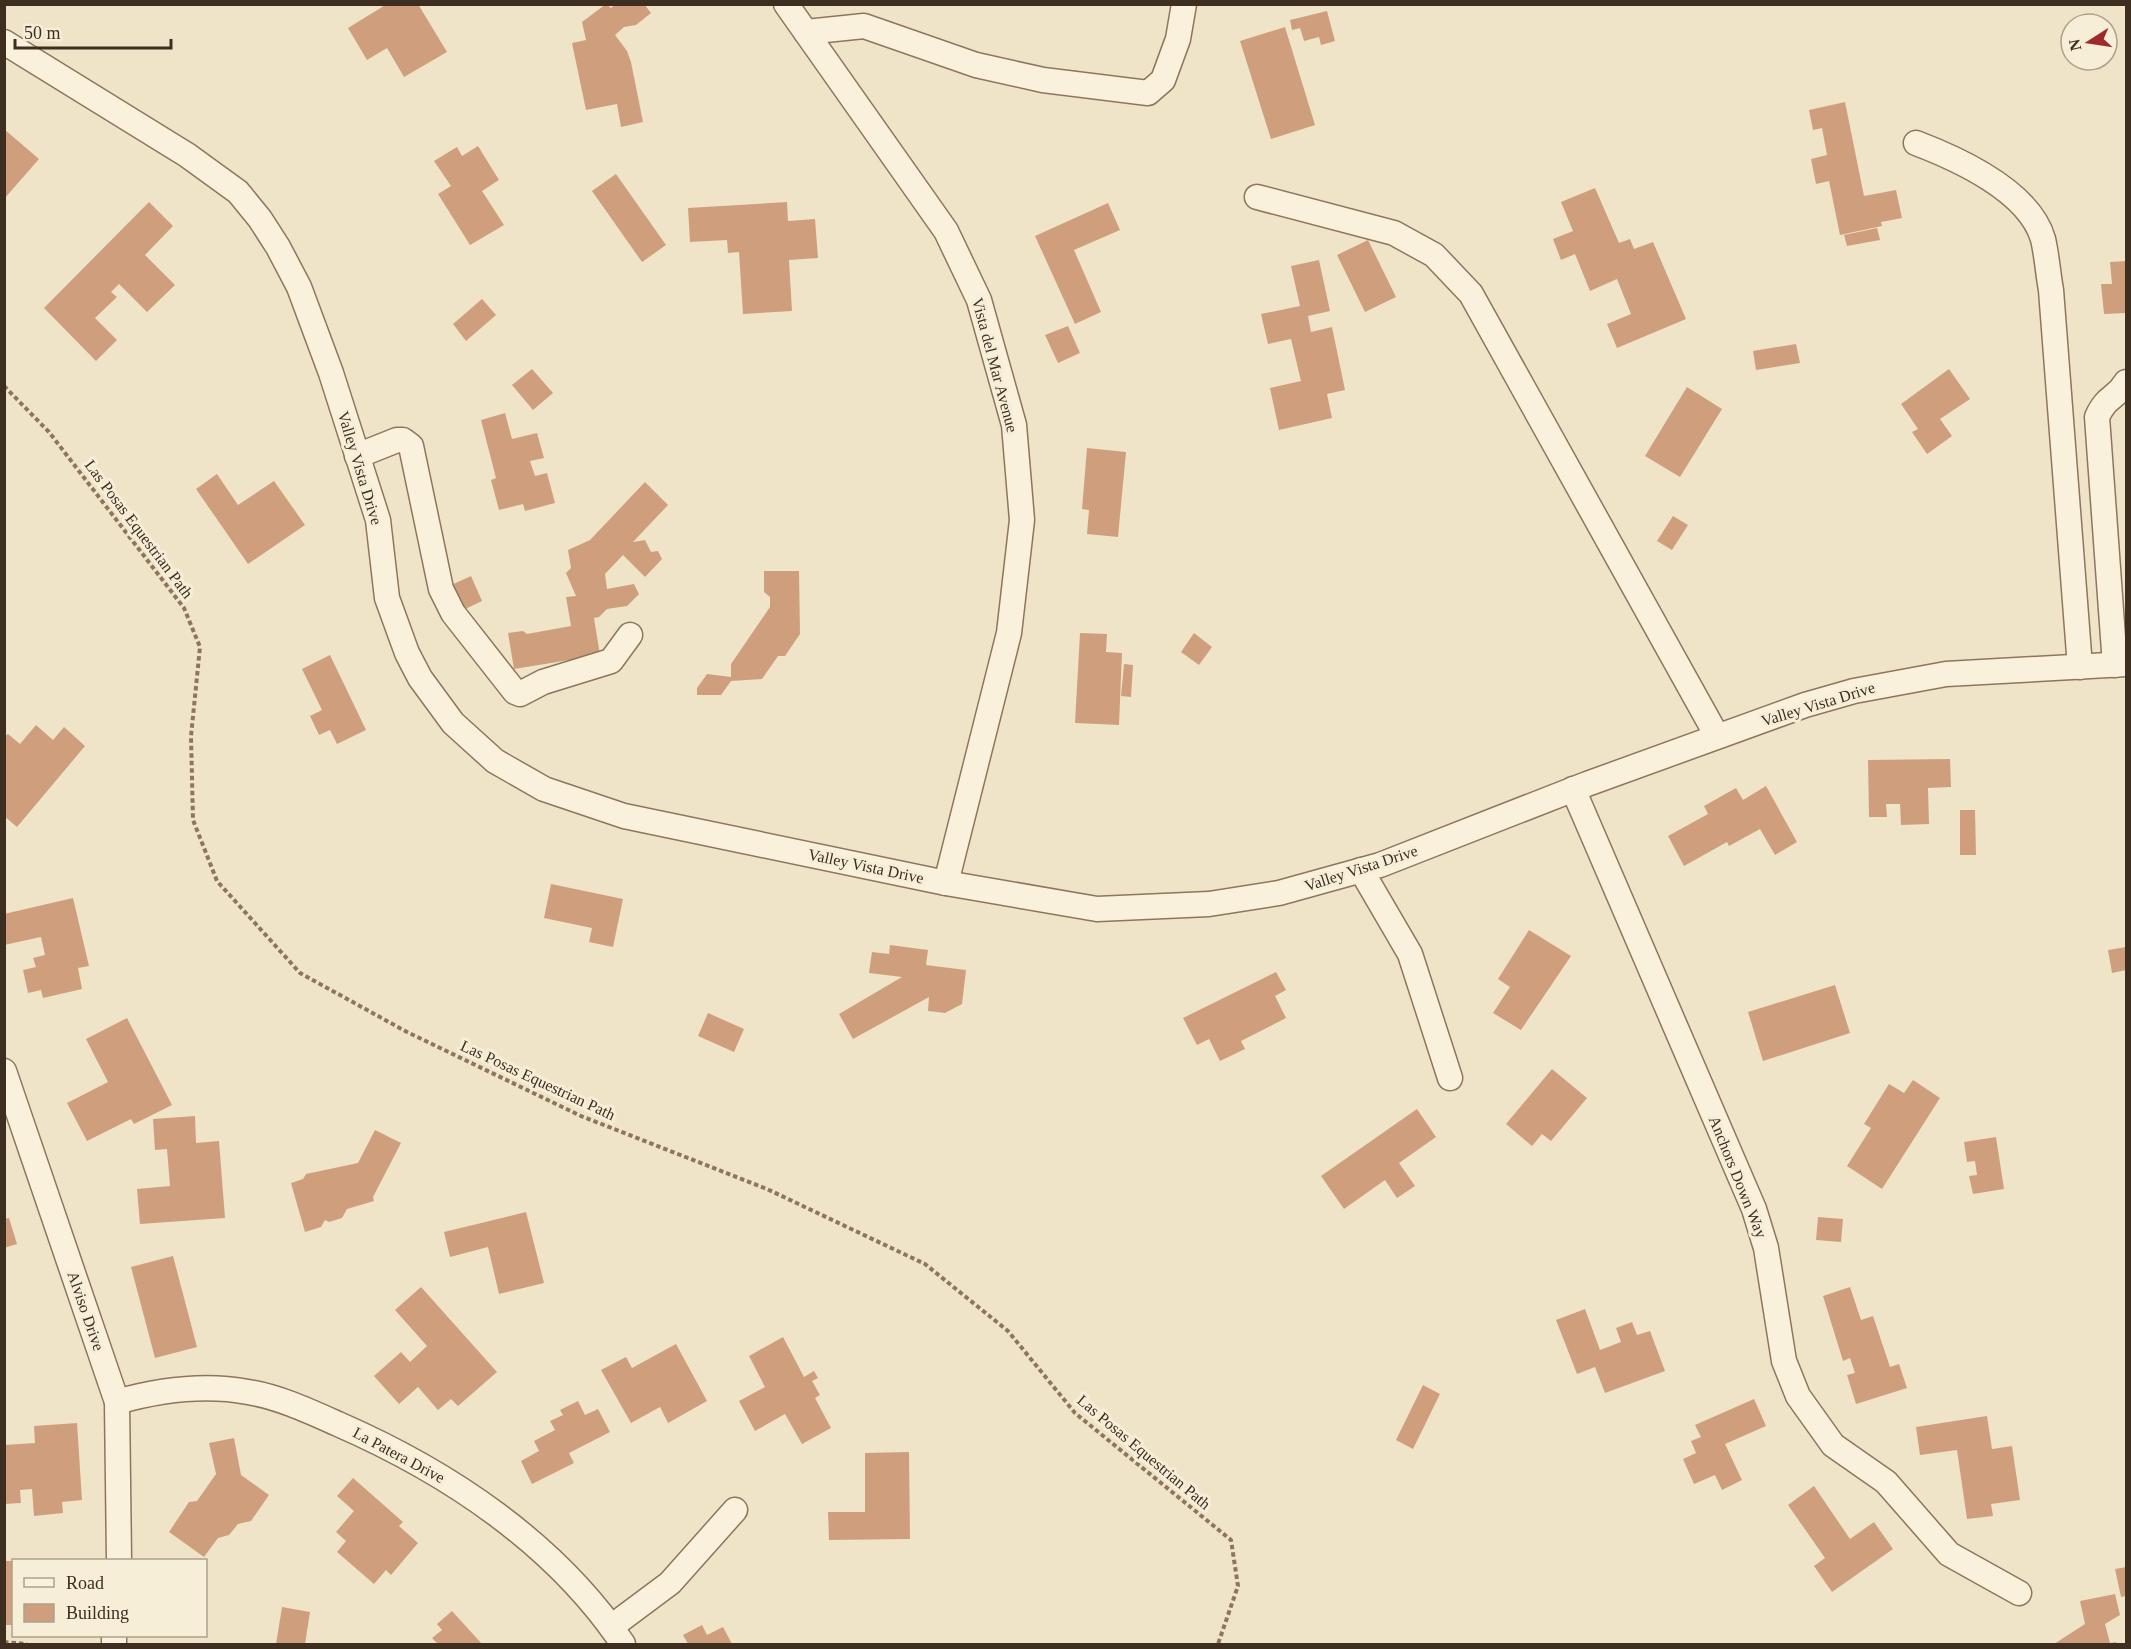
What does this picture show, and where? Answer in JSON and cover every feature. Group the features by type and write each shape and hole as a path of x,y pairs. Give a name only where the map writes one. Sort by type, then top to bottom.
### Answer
{"street":[{"name":"Vista del Mar Avenue","path":"786,4 946,231 980,300 1014,425 1022,520 1009,633 946,883"},
{"path":"806,32 864,26 976,65 1043,80 1148,93 1163,80 1178,39 1184,4"},
{"name":"Valley Vista Drive","path":"4,42 187,155 238,192 278,247 299,287 331,373 378,520 387,598 407,653 441,709 473,743 495,761 544,789 624,816 946,883 1096,909 1243,900 1361,870 1573,789 1805,705 1901,681 1946,674 2121,664"},
{"path":"1916,143 1945,154 1978,171 2010,194 2030,216 2042,238 2051,290 2080,667"},
{"path":"1257,197 1394,233 1434,255 1471,294 1717,736"},
{"path":"2121,664 2097,417 2104,400 2125,389"},
{"path":"357,456 397,440 411,446 441,588 453,613 515,692 520,694 543,682 611,661 630,635"},
{"name":"Anchors Down Way","path":"1573,789 1754,1209 1766,1248 1784,1361 1798,1396 1833,1445 1886,1482 1949,1554 2019,1593"},
{"path":"1361,870 1410,954 1450,1078"},
{"name":"Alviso Drive","path":"4,1071 117,1402 119,1559"},
{"name":"La Patera Drive","path":"117,1402 147,1393 204,1388 249,1392 302,1407 371,1438 463,1490 545,1552 617,1636"},
{"path":"617,1636 670,1583 735,1510"}],"path":[{"name":"Las Posas Equestrian Path","path":"4,386 49,432 128,531 184,608 200,647 191,736 193,820 217,881 300,973 407,1032 581,1116 767,1188 925,1264 1008,1331 1075,1413 1231,1540 1238,1586 1218,1644"},
{"path":"4,1642 27,1644"}],"building":[{"path":"387,4 418,4 447,52 404,77 387,48 367,60 348,28"},
{"path":"606,4 611,8 616,4 644,4 651,13 636,25 624,27 615,35 627,51 631,62 643,122 621,127 617,104 586,110 572,43 586,40 582,22"},
{"path":"1327,11 1335,41 1321,45 1319,37 1304,41 1300,28 1292,30 1290,20"},
{"path":"1285,27 1315,125 1271,139 1240,41"},
{"path":"1845,102 1864,196 1896,190 1902,218 1881,222 1882,226 1840,235 1829,181 1816,184 1811,159 1827,155 1822,128 1813,130 1809,110"},
{"path":"4,129 39,159 4,199"},
{"path":"478,146 499,180 482,191 504,225 470,245 438,194 451,186 434,161 457,147 462,156"},
{"path":"616,174 666,245 642,262 592,191"},
{"path":"1595,188 1619,243 1630,239 1634,249 1653,242 1686,319 1617,348 1607,324 1631,314 1617,279 1590,291 1575,254 1561,260 1553,239 1573,231 1561,202"},
{"path":"149,202 173,226 145,255 175,285 147,312 119,284 111,292 117,297 95,318 117,340 96,361 44,308"},
{"path":"787,202 788,221 815,219 818,258 789,260 792,311 743,314 739,252 728,253 727,240 690,242 688,208"},
{"path":"1108,203 1120,230 1074,250 1101,312 1075,324 1035,236"},
{"path":"1877,228 1880,240 1847,246 1844,235"},
{"path":"1368,240 1396,297 1365,312 1337,255"},
{"path":"1319,260 1330,311 1308,316 1311,332 1332,327 1345,390 1327,394 1332,418 1279,430 1270,388 1301,381 1291,339 1268,344 1261,314 1300,306 1291,266"},
{"path":"2126,261 2126,313 2104,314 2101,284 2112,284 2110,262"},
{"path":"482,299 496,315 466,341 453,324"},
{"path":"1068,326 1080,353 1058,363 1045,335"},
{"path":"1796,344 1800,363 1756,370 1753,351"},
{"path":"532,369 553,393 533,410 512,385"},
{"path":"1949,369 1970,399 1940,419 1952,436 1927,454 1912,432 1918,429 1901,404"},
{"path":"1687,387 1722,409 1680,477 1645,456"},
{"path":"505,413 512,439 537,433 544,458 530,461 535,476 547,473 555,503 525,511 523,504 499,510 491,480 496,478 481,420"},
{"path":"1087,448 1126,452 1118,537 1087,534 1089,510 1082,509"},
{"path":"217,474 238,505 274,481 305,525 248,564 196,489"},
{"path":"645,482 668,505 633,542 645,540 651,552 658,551 662,559 645,577 623,555 605,574 607,589 634,584 639,594 627,606 607,609 599,617 594,618 600,655 514,669 508,633 523,631 527,634 571,626 566,597 576,596 566,573 571,568 568,550 590,540"},
{"path":"1673,516 1688,525 1672,550 1657,541"},
{"path":"764,571 799,571 800,634 785,656 778,656 762,679 731,681 721,695 697,695 697,688 707,674 731,677 731,664 770,607 770,597 764,592"},
{"path":"471,576 482,601 459,612 447,587"},
{"path":"1080,633 1107,634 1106,652 1122,653 1119,725 1075,723"},
{"path":"1194,633 1212,647 1199,665 1181,652"},
{"path":"330,655 366,730 337,744 330,730 319,735 310,716 322,710 302,669"},
{"path":"1124,664 1133,665 1131,697 1121,696"},
{"path":"36,725 53,740 64,727 85,746 17,827 4,816 4,737 8,734 20,744"},
{"path":"1950,759 1951,787 1928,788 1929,824 1901,825 1900,804 1886,804 1887,817 1869,817 1868,760"},
{"path":"1766,786 1797,842 1775,855 1760,829 1729,846 1727,842 1684,866 1668,836 1708,814 1704,806 1736,788 1743,800"},
{"path":"1960,810 1975,810 1976,855 1960,855"},
{"path":"551,884 623,899 613,947 589,942 592,928 544,918"},
{"path":"73,898 89,966 78,968 82,989 43,998 41,990 28,993 23,970 36,967 33,958 45,955 41,937 4,945 4,914"},
{"path":"1529,930 1571,956 1521,1030 1493,1013 1510,987 1498,979"},
{"path":"890,945 928,950 926,965 966,970 962,1004 945,1013 928,1011 929,997 853,1039 839,1014 902,977 869,973 872,952 889,954"},
{"path":"2126,947 2126,970 2112,973 2108,950"},
{"path":"1276,972 1286,990 1275,996 1286,1018 1241,1041 1245,1049 1220,1061 1209,1039 1197,1045 1183,1018"},
{"path":"1835,985 1850,1033 1763,1061 1748,1012"},
{"path":"708,1013 744,1029 734,1052 698,1036"},
{"path":"127,1018 172,1105 134,1124 131,1119 87,1141 67,1103 108,1082 86,1039"},
{"path":"1552,1069 1587,1098 1551,1141 1542,1134 1532,1146 1506,1124"},
{"path":"1913,1080 1940,1098 1882,1189 1847,1166 1871,1128 1864,1124 1889,1084 1904,1093"},
{"path":"1417,1109 1436,1137 1399,1163 1415,1186 1397,1198 1385,1180 1344,1209 1321,1176"},
{"path":"195,1116 196,1143 219,1141 225,1218 140,1224 137,1189 170,1186 167,1149 155,1150 153,1119"},
{"path":"375,1130 401,1143 373,1197 374,1201 347,1209 342,1218 329,1222 325,1220 321,1227 305,1232 291,1183 303,1179 306,1174 358,1163"},
{"path":"1996,1137 2004,1189 1973,1194 1969,1176 1977,1175 1975,1161 1967,1162 1964,1142"},
{"path":"526,1212 544,1283 499,1294 488,1247 450,1257 444,1232"},
{"path":"1818,1217 1843,1219 1841,1242 1816,1240"},
{"path":"9,1218 17,1244 4,1248 4,1219"},
{"path":"173,1256 197,1347 155,1358 131,1267"},
{"path":"421,1287 497,1372 458,1406 451,1399 438,1410 418,1387 399,1404 374,1376 401,1352 410,1362 427,1346 395,1310"},
{"path":"1850,1287 1861,1320 1873,1316 1890,1367 1899,1364 1907,1388 1856,1404 1847,1375 1855,1373 1850,1358 1843,1361 1823,1296"},
{"path":"1585,1309 1600,1350 1621,1342 1616,1328 1632,1322 1637,1335 1650,1331 1665,1371 1605,1393 1595,1367 1577,1374 1556,1320"},
{"path":"783,1337 804,1377 814,1371 818,1378 812,1381 820,1395 815,1398 831,1428 802,1444 785,1414 755,1431 739,1401 765,1387 749,1356"},
{"path":"676,1344 707,1401 668,1423 660,1407 631,1423 601,1370 626,1357 632,1368"},
{"path":"1423,1385 1440,1394 1413,1449 1396,1440"},
{"path":"1754,1399 1766,1426 1725,1444 1742,1480 1722,1490 1715,1475 1694,1484 1683,1459 1696,1453 1691,1441 1701,1437 1695,1425"},
{"path":"578,1401 585,1415 598,1409 610,1432 569,1453 574,1463 532,1484 521,1461 539,1451 534,1441 555,1430 550,1421 563,1415 560,1410"},
{"path":"1987,1416 1992,1449 2012,1446 2020,1500 1991,1504 1993,1516 1967,1519 1957,1450 1920,1455 1916,1427"},
{"path":"77,1423 82,1500 62,1502 63,1513 34,1516 32,1489 20,1490 21,1503 4,1504 4,1445 35,1443 34,1426"},
{"path":"234,1438 241,1475 269,1495 251,1521 238,1524 229,1535 218,1538 204,1557 169,1532 189,1502 197,1501 216,1474 209,1443"},
{"path":"909,1452 910,1539 829,1540 828,1512 865,1512 865,1453"},
{"path":"353,1478 403,1522 399,1526 418,1543 391,1575 386,1570 374,1584 337,1552 346,1541 336,1532 354,1511 337,1496"},
{"path":"1814,1486 1850,1539 1874,1522 1893,1549 1832,1592 1814,1566 1825,1558 1788,1505"},
{"path":"4,1561 12,1561 12,1625 4,1625"},
{"path":"2126,1567 2126,1596 2121,1597 2115,1569"},
{"path":"2115,1594 2120,1615 2105,1624 2110,1643 2118,1644 2054,1644 2085,1624 2080,1601"},
{"path":"282,1607 310,1612 305,1644 276,1644"},
{"path":"452,1611 482,1644 438,1644 432,1638 442,1630 437,1624"},
{"path":"702,1625 707,1635 723,1627 732,1644 688,1644 683,1635"}]}
